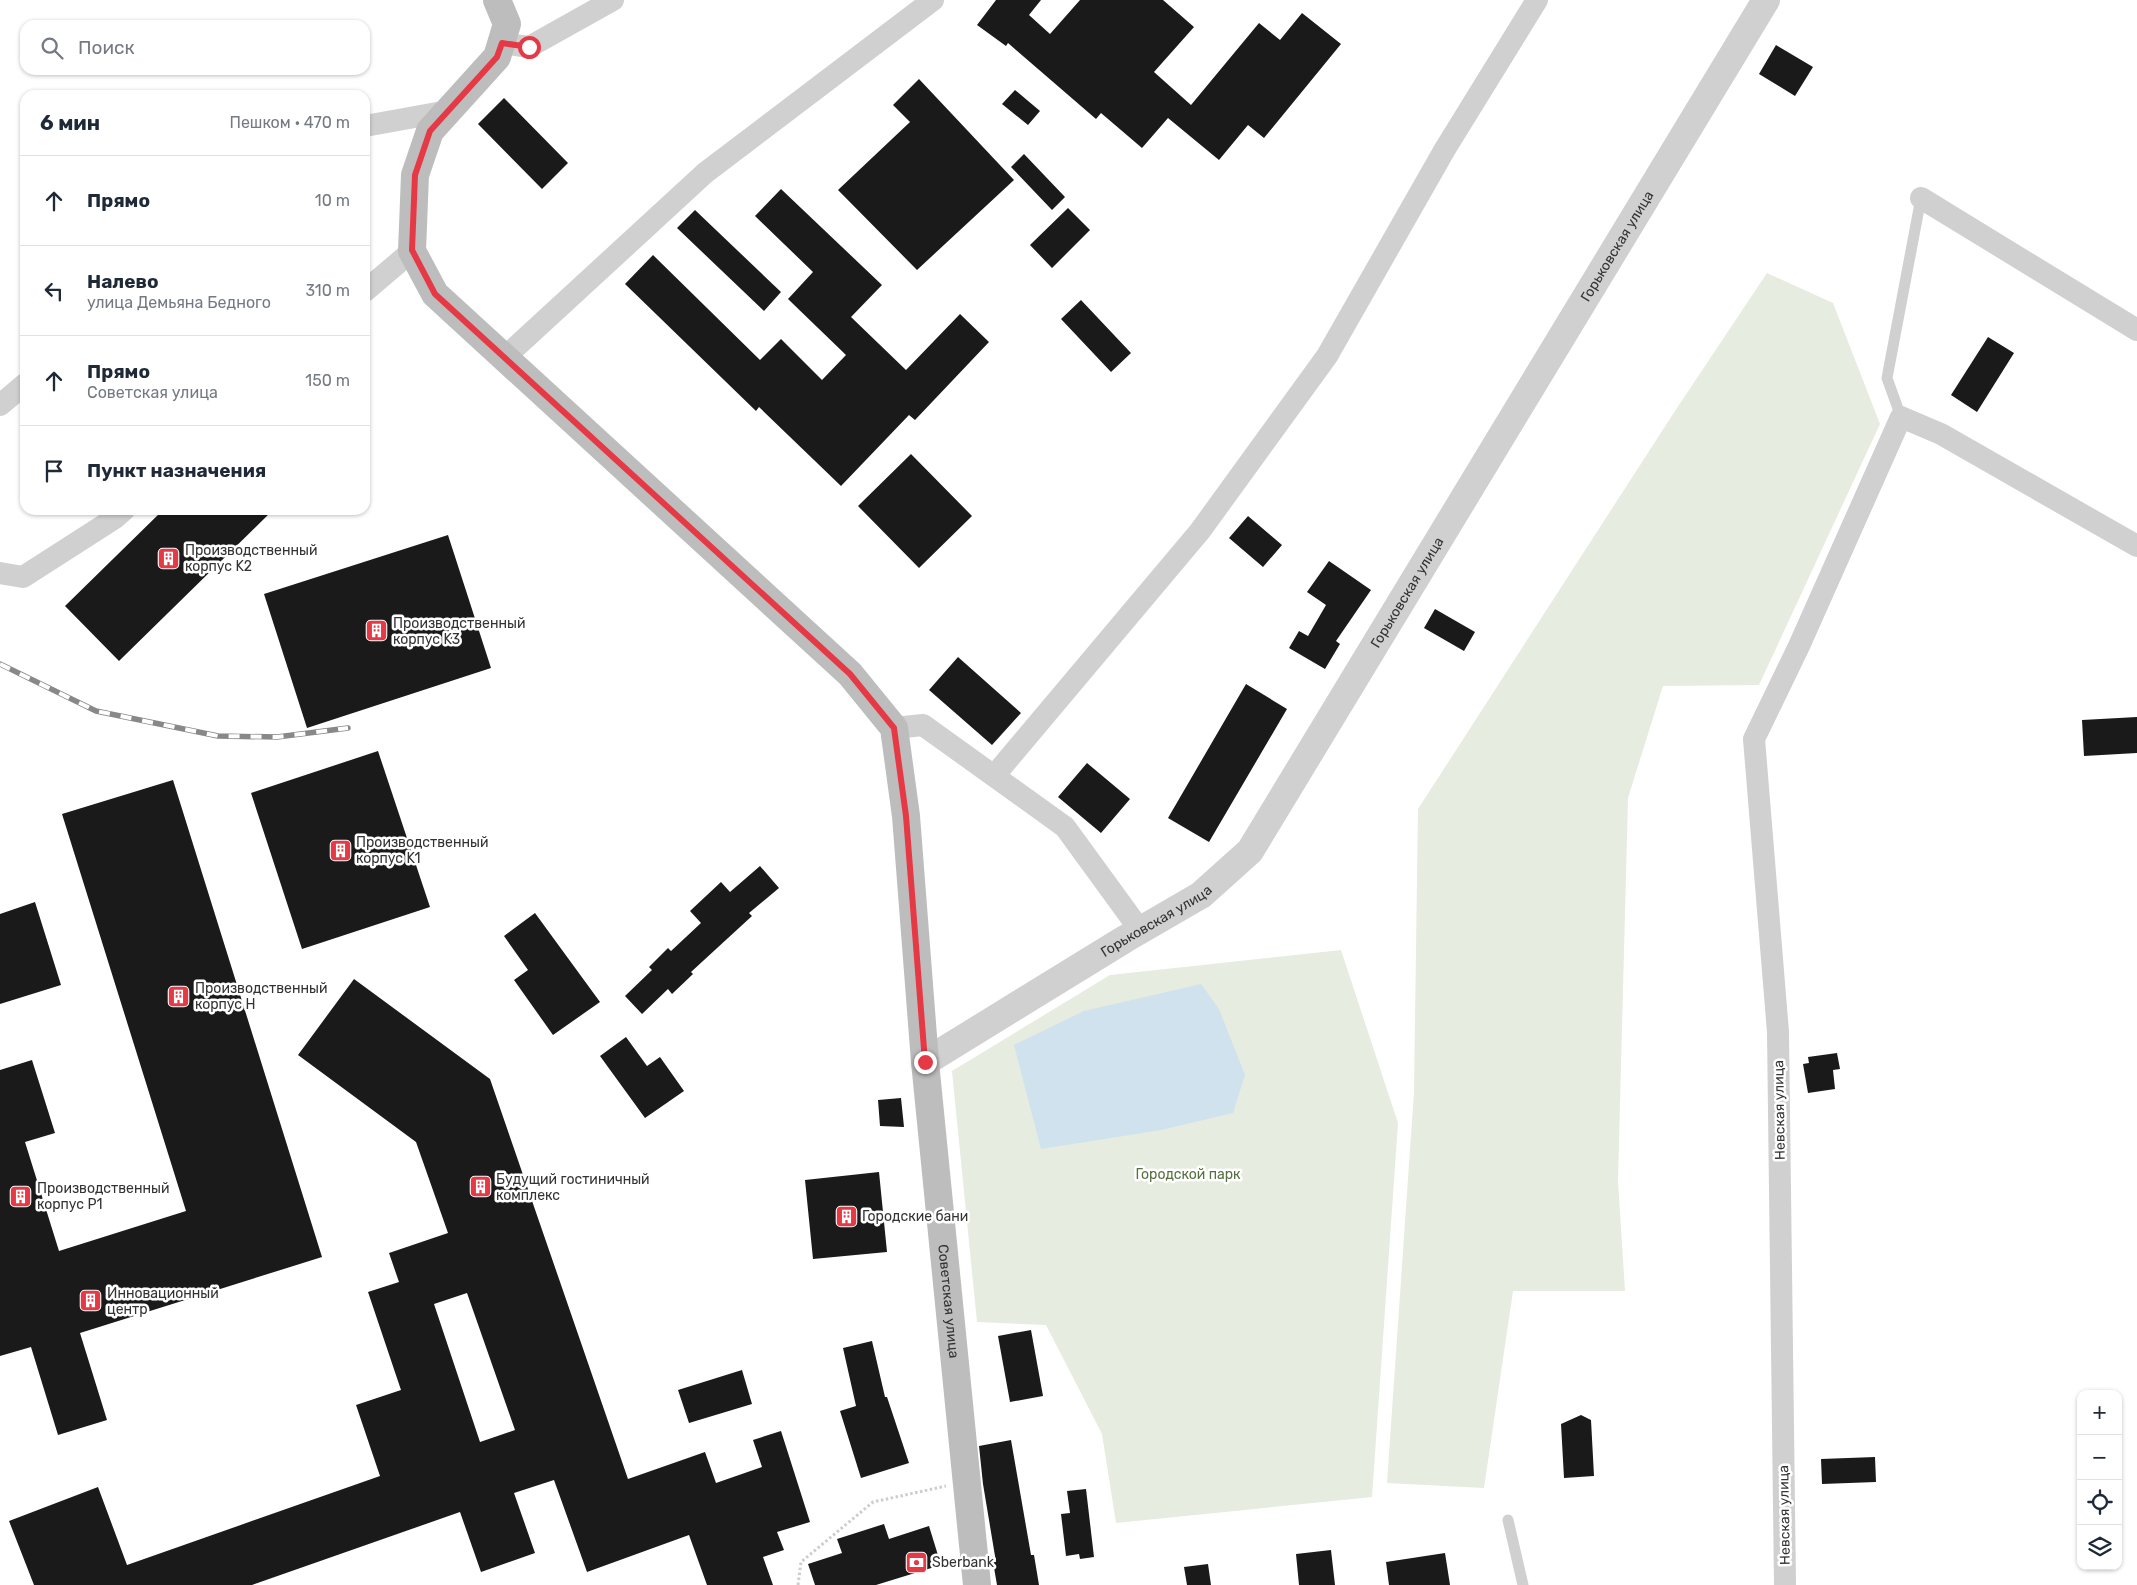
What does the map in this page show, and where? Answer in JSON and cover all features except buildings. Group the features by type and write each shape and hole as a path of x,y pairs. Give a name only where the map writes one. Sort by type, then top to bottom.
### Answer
{"main road":[{"path":"497,0 508,24 497,57 430,131 415,175 412,250 435,294 850,674 894,728"},
{"name":"Советская улица","path":"894,728 906,816 925,1062 977,1585"}],"street":[{"path":"502,43 529,47 613,0"},
{"path":"504,358 705,173 934,0"},
{"path":"994,776 1200,531 1328,356 1445,149 1537,0"},
{"name":"Горьковская улица","path":"925,1062 1140,930 1201,895 1250,852 1766,0"},
{"path":"370,125 448,111"},
{"path":"1921,198 2137,330"},
{"path":"370,287 412,250"},
{"path":"0,405 20,388"},
{"path":"1901,417 1941,434 2137,546"},
{"name":"Невская улица","path":"1785,1585 1778,1032 1754,739 1799,646 1901,417"},
{"path":"0,573 23,577 118,515"},
{"path":"894,728 923,725 1065,827 1140,930"}],"lane":[{"path":"1901,417 1887,378 1921,198"},
{"path":"1508,1520 1523,1585"}],"path":[{"path":"798,1585 801,1562 873,1502 967,1482"}],"green space":[{"path":"1767,273 1833,303 1880,424 1759,685 1663,686 1628,798 1618,1181 1625,1291 1513,1291 1484,1488 1387,1483 1414,1092 1418,809 1675,411"},
{"name":"Городской парк","path":"1341,950 1398,1123 1372,1497 1116,1523 1102,1434 1046,1325 977,1322 952,1071 1110,975"}],"water":[{"path":"1201,984 1219,1009 1245,1075 1233,1113 1161,1130 1041,1149 1014,1045 1084,1011"}],"railway":[{"path":"0,664 96,711 218,736 277,737 348,728"}],"place":[{"name":"Производственный корпус K2","path":"169,558"},
{"name":"Производственный корпус K3","path":"377,631"},
{"name":"Производственный корпус K1","path":"340,850"},
{"name":"Производственный корпус H","path":"179,996"},
{"name":"Будущий гостиничный комплекс","path":"480,1187"},
{"name":"Производственный корпус P1","path":"21,1196"},
{"name":"Городские бани","path":"846,1216"},
{"name":"Инновационный центр","path":"91,1301"},
{"name":"Sberbank","path":"916,1562"}],"route":[{"path":"529,47 502,43 497,57 430,131 415,175 412,250 435,294 850,674 894,728 906,816 925,1062"}]}
